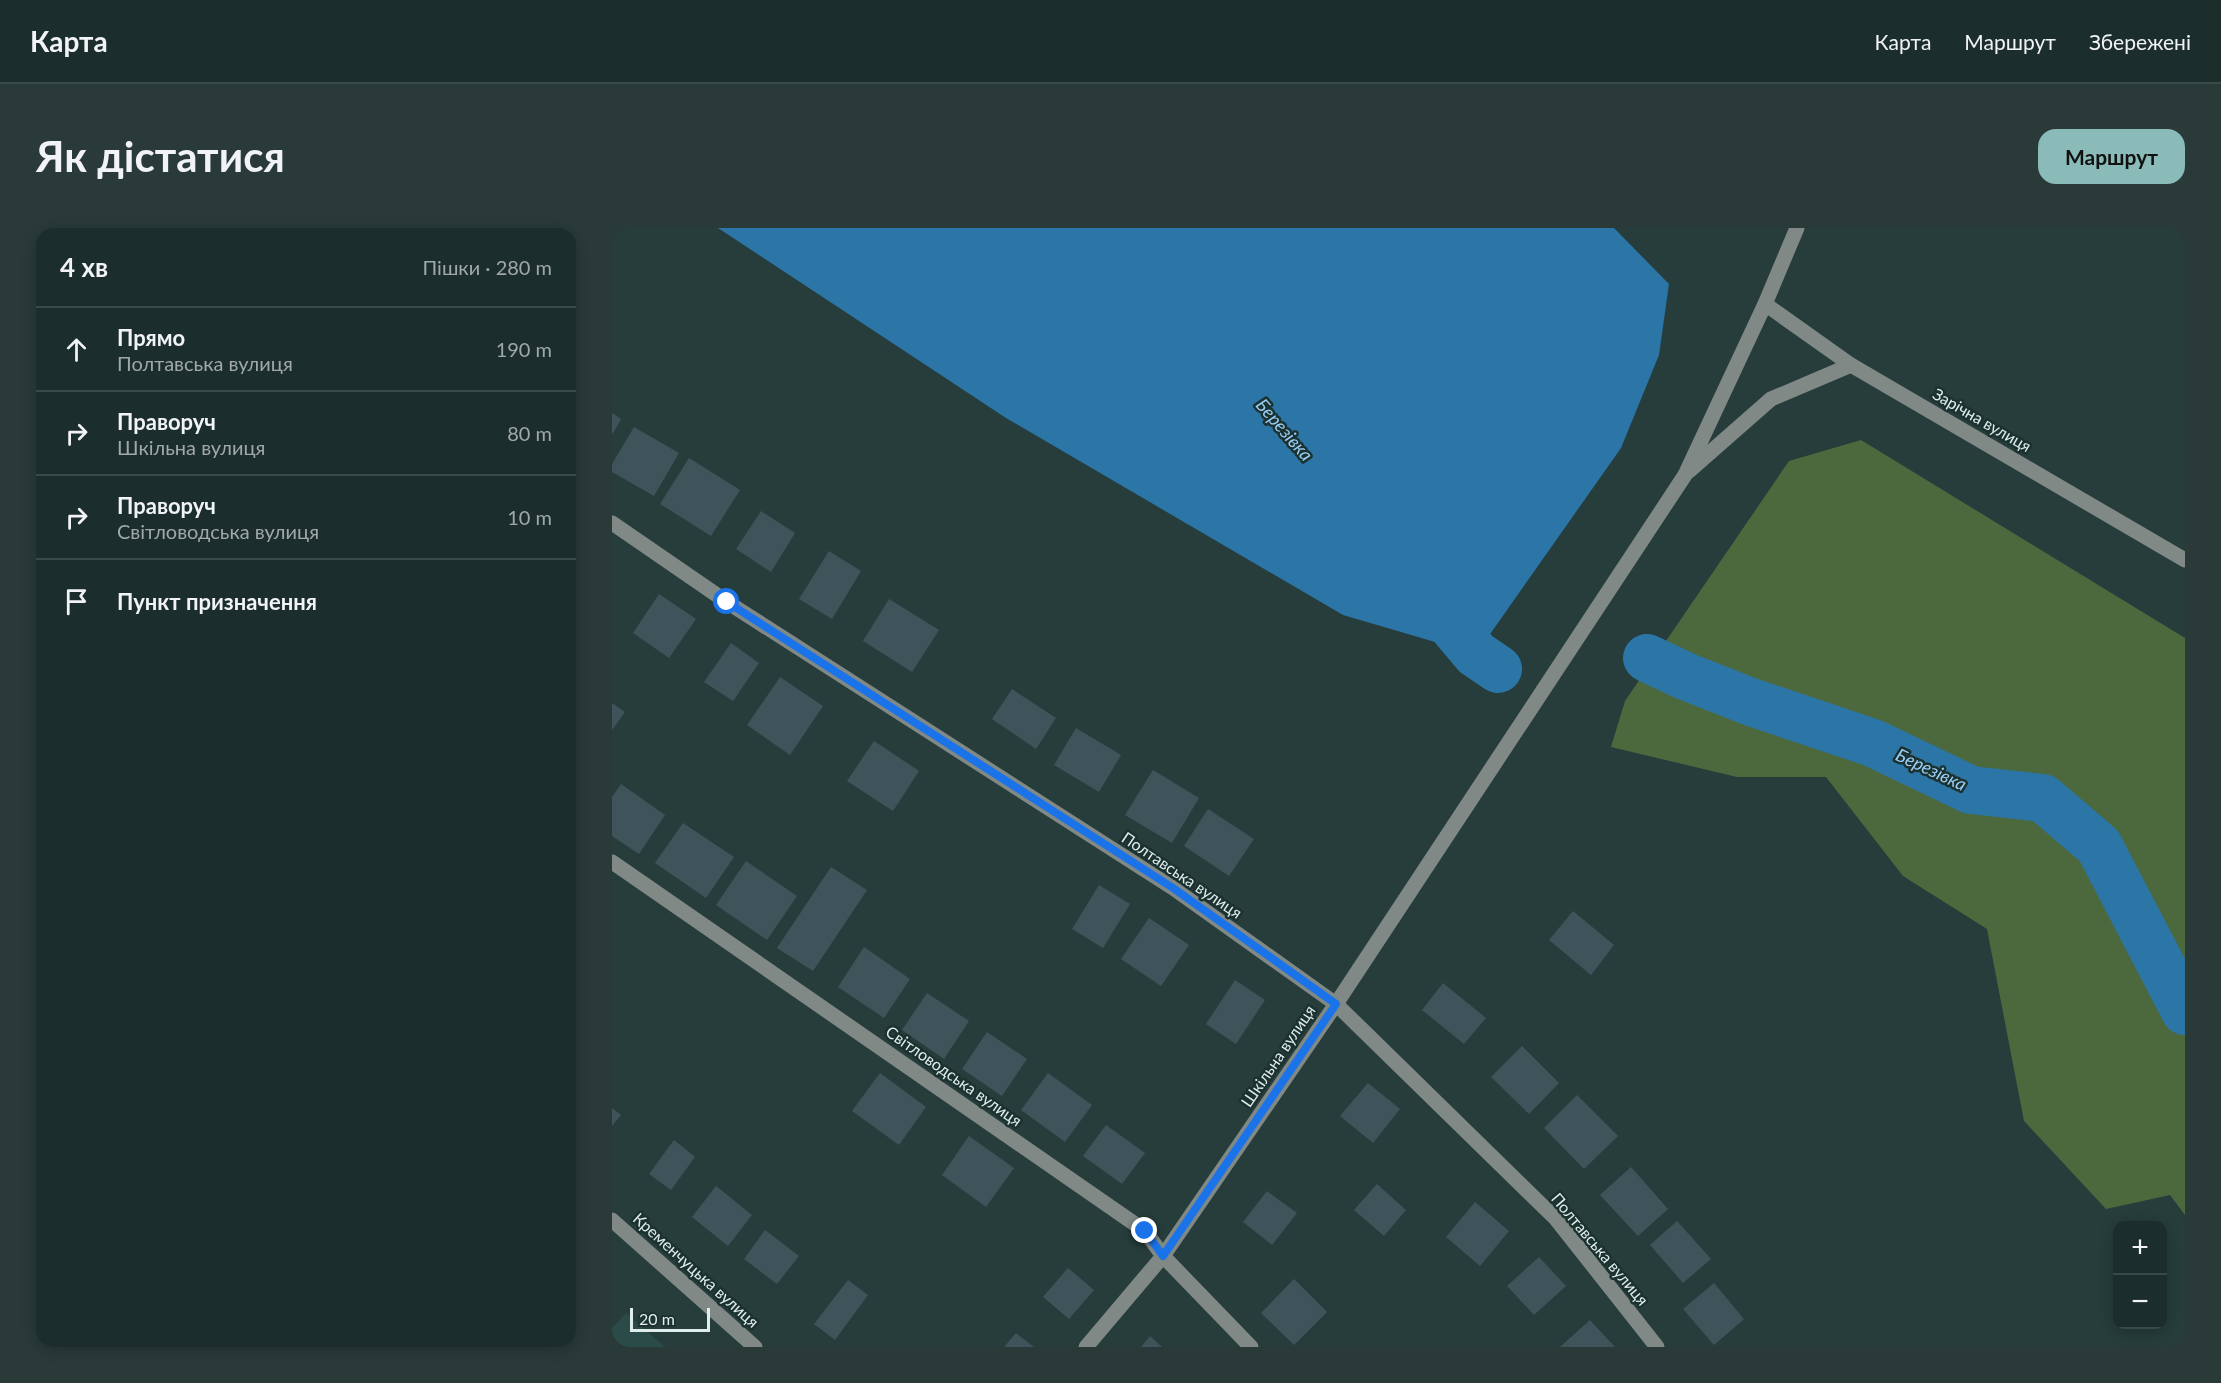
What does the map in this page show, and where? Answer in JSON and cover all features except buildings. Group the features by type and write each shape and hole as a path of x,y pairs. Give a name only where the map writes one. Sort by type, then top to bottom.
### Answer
{"street":[{"path":"1685,475 1765,304 1797,228"},
{"name":"Зарічна вулиця","path":"1765,304 1851,365 2185,560"},
{"path":"1685,475 1771,399 1851,365"},
{"name":"Шкільна вулиця","path":"1086,1347 1163,1256 1336,1004 1685,475"},
{"name":"Полтавська вулиця","path":"612,523 727,602 1173,888 1336,1004 1556,1219 1657,1347"},
{"name":"Світловодська вулиця","path":"612,862 1145,1231 1163,1256 1251,1347"},
{"name":"Кременчуцька вулиця","path":"612,1220 755,1347"}],"shaded area":[{"path":"626,1313 665,1347 612,1347 612,1328"}],"green space":[{"path":"1861,440 2185,638 2185,1215 2170,1195 2106,1209 2024,1121 1987,929 1903,876 1826,777 1737,777 1611,747 1625,701 1789,461"}],"water":[{"path":"718,228 1614,228 1669,284 1659,355 1621,448 1476,654 1343,615 1006,418"}],"waterway":[{"name":"Березівка","path":"1434,604 1476,654 1498,669"},
{"name":"Березівка","path":"1647,658 1751,702 1873,743 1971,790 2043,798 2099,846 2185,1011"}],"route":[{"path":"727,602 1173,888 1336,1004 1163,1256 1145,1231"}]}
